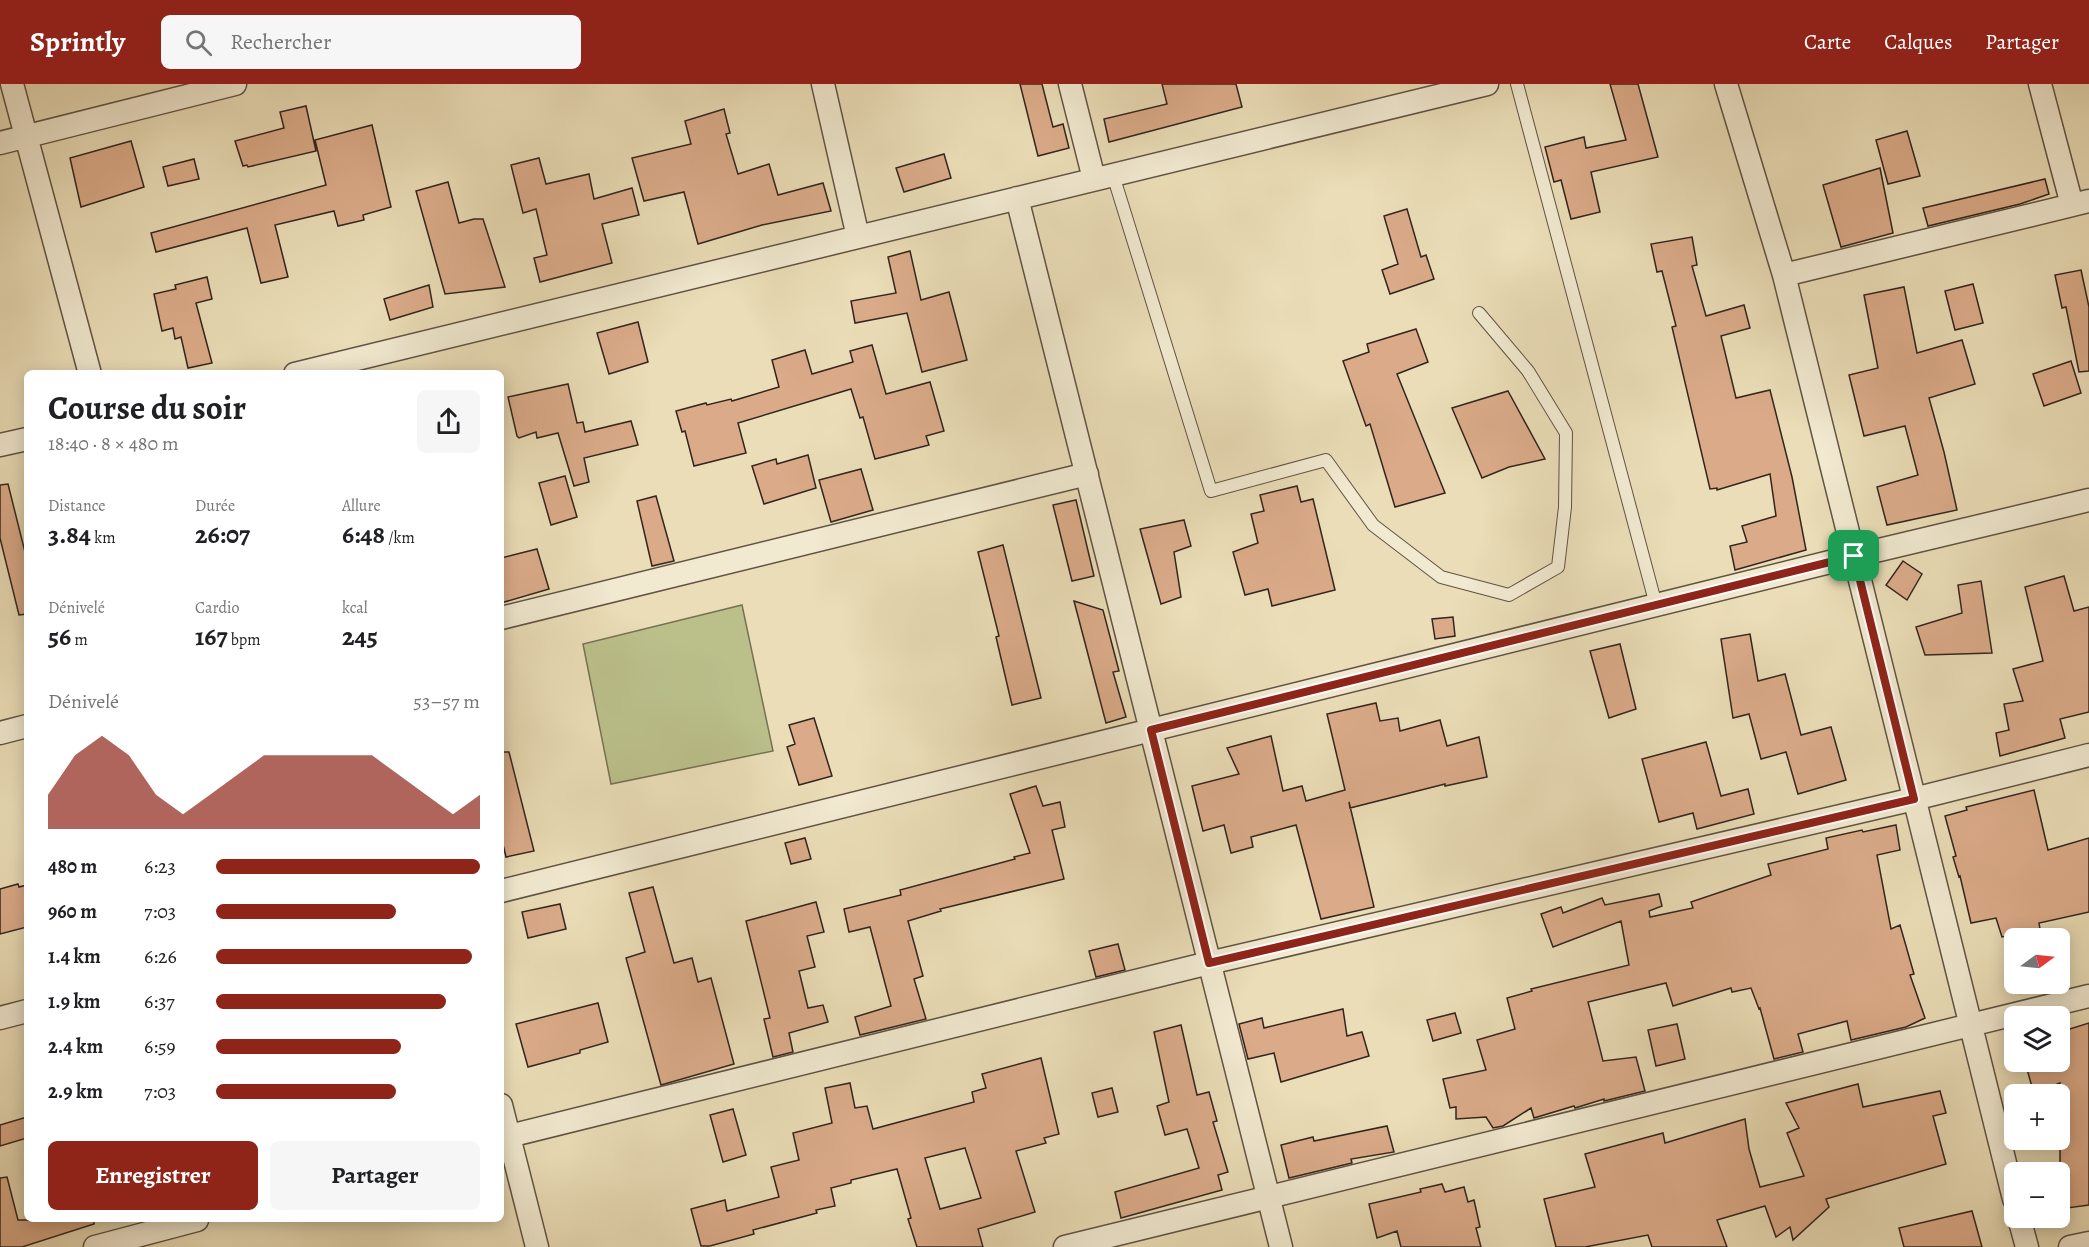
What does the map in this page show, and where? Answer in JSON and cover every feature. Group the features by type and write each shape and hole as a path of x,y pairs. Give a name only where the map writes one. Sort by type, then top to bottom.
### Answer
{"street":[{"path":"12,84 89,370"},
{"path":"0,142 235,84"},
{"path":"823,84 858,237"},
{"path":"1070,84 1104,177"},
{"path":"324,370 1487,84"},
{"path":"1726,84 1784,275 2005,1162"},
{"path":"1784,275 2081,203 2040,84"},
{"path":"1017,198 1281,1247"},
{"path":"0,445 24,440"},
{"path":"504,617 1087,474"},
{"path":"504,890 1854,556 2089,500"},
{"path":"0,733 24,727"},
{"path":"537,1247 505,1137 1209,963 1914,799 2089,755"},
{"path":"1065,1247 2089,996"},
{"path":"0,1018 24,1012"},
{"path":"95,1247 189,1222"},
{"path":"2021,1228 2026,1247"},
{"path":"2070,1247 2089,1243"}],"lane":[{"path":"1517,84 1656,605"},
{"path":"1104,177 1211,490 1326,460 1373,525 1441,577 1509,595 1558,567 1565,507 1566,433 1528,370 1479,313"}],"green space":[{"path":"742,605 773,751 611,784 583,644"}],"building":[{"path":"1020,84 1042,84 1053,127 1063,124 1069,148 1038,156"},
{"path":"1162,84 1236,84 1242,107 1109,142 1104,119 1167,104"},
{"path":"1610,84 1638,84 1658,157 1591,172 1600,212 1571,219 1561,180 1554,182 1545,147 1584,137 1586,148 1626,140"},
{"path":"306,106 316,151 248,167 243,166 235,141 284,128 280,112"},
{"path":"724,109 730,133 726,134 738,174 769,164 778,195 823,183 831,211 762,225 698,244 684,192 644,201 632,158 691,144 685,121"},
{"path":"372,125 391,207 363,215 364,220 338,226 334,211 275,225 288,277 261,283 247,228 156,252 151,233 326,185 315,140"},
{"path":"1907,131 1920,176 1888,184 1876,140"},
{"path":"131,141 144,187 81,207 70,158"},
{"path":"944,154 951,178 904,192 896,168"},
{"path":"539,158 546,184 589,174 594,199 632,188 639,215 602,224 612,263 540,282 534,258 547,255 536,209 523,213 511,165"},
{"path":"194,159 199,179 168,186 163,167"},
{"path":"1880,168 1893,233 1841,247 1823,185"},
{"path":"2045,179 2049,194 2020,204 1928,226 1923,208"},
{"path":"448,182 459,223 483,219 505,287 445,294 416,191"},
{"path":"1407,209 1421,257 1426,255 1434,279 1390,294 1382,270 1398,264 1384,216"},
{"path":"1692,237 1697,265 1692,266 1706,316 1744,305 1750,328 1721,336 1736,398 1770,390 1792,477 1806,550 1735,570 1730,546 1747,542 1742,526 1776,516 1770,474 1717,490 1717,488 1710,489 1672,327 1676,326 1662,271 1657,272 1651,244"},
{"path":"910,251 921,300 949,292 967,360 922,372 907,313 855,323 851,301 896,293 888,257"},
{"path":"2081,270 2089,307 2089,371 2079,372 2066,307 2062,308 2055,275"},
{"path":"207,277 212,299 196,303 212,363 188,368 181,337 175,339 173,328 162,331 154,294 176,289 175,285"},
{"path":"1973,284 1983,323 1955,330 1945,291"},
{"path":"429,285 433,307 390,320 384,299"},
{"path":"1904,287 1917,353 1962,340 1975,384 1929,398 1957,510 1887,525 1877,487 1918,475 1905,426 1864,436 1849,375 1878,368 1864,295"},
{"path":"638,322 648,362 609,374 597,333"},
{"path":"1416,329 1428,362 1397,374 1445,493 1395,507 1370,424 1366,426 1343,361 1369,352 1367,344"},
{"path":"872,345 886,394 930,382 944,431 926,436 929,445 875,459 863,417 860,418 851,389 738,423 746,453 694,466 685,431 682,432 676,411 706,403 707,405 731,399 732,401 779,387 772,360 805,350 812,374 853,362 850,351"},
{"path":"2071,361 2081,393 2044,406 2033,374"},
{"path":"568,384 577,423 583,422 585,432 631,421 638,445 584,458 589,482 574,486 558,433 537,438 536,432 519,438 508,397"},
{"path":"1508,391 1545,459 1509,467 1482,478 1452,408"},
{"path":"808,455 816,488 764,504 752,466 776,459 777,464"},
{"path":"861,469 873,510 831,522 819,480"},
{"path":"565,476 577,517 551,525 539,483"},
{"path":"8,484 24,548 24,614 19,615 0,538 0,485"},
{"path":"1297,486 1301,502 1313,499 1335,590 1272,606 1268,589 1245,595 1233,552 1258,543 1251,514 1264,511 1260,495"},
{"path":"656,496 674,561 652,566 637,501"},
{"path":"1076,500 1094,576 1072,581 1053,505"},
{"path":"1184,520 1191,546 1174,552 1181,597 1161,604 1140,529"},
{"path":"1003,545 1041,698 1012,705 996,637 999,636 978,552"},
{"path":"537,549 549,589 504,602 504,557"},
{"path":"1903,561 1922,574 1907,600 1886,585"},
{"path":"2064,576 2074,611 2089,607 2089,712 2060,719 2065,738 2000,756 1996,733 2009,730 2004,704 2023,701 2013,669 2043,661 2025,587"},
{"path":"1981,581 1992,653 1925,655 1916,627 1962,613 1958,585"},
{"path":"1074,601 1103,610 1119,671 1113,672 1126,717 1106,723"},
{"path":"1453,617 1455,636 1435,639 1432,619"},
{"path":"1750,634 1758,681 1785,674 1801,735 1831,727 1846,780 1798,794 1786,752 1761,759 1749,714 1733,718 1721,639"},
{"path":"1620,644 1636,709 1609,718 1590,651"},
{"path":"1376,703 1380,721 1398,718 1400,731 1440,720 1447,746 1479,737 1487,777 1445,786 1445,784 1350,808 1374,907 1321,919 1296,825 1251,837 1253,847 1231,853 1224,825 1203,831 1192,786 1239,774 1227,748 1271,736 1283,791 1302,786 1306,801 1345,790 1327,714"},
{"path":"814,718 832,776 799,785 787,747 795,744 789,725"},
{"path":"1706,742 1721,796 1748,789 1754,814 1697,829 1693,813 1659,822 1642,759"},
{"path":"504,752 509,752 534,851 506,857 504,849"},
{"path":"1036,786 1043,806 1060,802 1065,827 1052,830 1064,879 940,909 941,911 908,921 923,976 914,979 926,1019 860,1035 855,1017 891,1006 870,927 849,932 844,909 901,895 900,890 1030,853 1010,794"},
{"path":"2034,790 2048,850 2089,838 2089,912 2039,923 2040,928 2004,928 2004,937 2002,937 1996,918 1971,923 1953,857 1956,856 1945,816 1967,810 1966,807"},
{"path":"1896,825 1900,850 1877,855 1891,929 1900,925 1914,974 1910,975 1925,1018 1906,1027 1851,1040 1847,1021 1798,1034 1803,1052 1774,1059 1760,1008 1751,988 1732,992 1731,988 1673,1006 1666,983 1588,1002 1603,1061 1636,1057 1645,1091 1604,1101 1604,1099 1575,1108 1574,1106 1534,1118 1531,1108 1503,1126 1493,1128 1486,1117 1456,1119 1456,1107 1450,1108 1443,1079 1486,1070 1477,1040 1515,1029 1507,998 1532,991 1531,989 1629,965 1621,921 1553,947 1541,914 1561,907 1563,913 1602,898 1605,905 1659,894 1662,906 1649,911 1650,917 1693,908 1691,902 1771,875 1768,864 1828,849 1826,838"},
{"path":"805,838 811,859 791,864 785,843"},
{"path":"18,884 19,887 24,886 24,928 0,934 0,889"},
{"path":"653,887 674,963 692,958 698,982 711,978 734,1064 661,1085 626,958 645,952 629,893"},
{"path":"816,902 824,932 807,936 815,967 799,971 808,1008 823,1005 828,1022 789,1033 793,1052 773,1057 764,1019 770,1018 746,921"},
{"path":"560,904 566,929 528,938 522,912"},
{"path":"1118,944 1125,970 1096,977 1089,951"},
{"path":"598,1003 608,1042 580,1050 580,1053 528,1067 516,1024"},
{"path":"1343,1009 1347,1036 1362,1032 1369,1056 1281,1082 1274,1053 1248,1059 1239,1024 1262,1018 1264,1028"},
{"path":"1455,1013 1461,1033 1433,1041 1427,1020"},
{"path":"2089,1023 2089,1205 2070,1208 2070,1162 2060,1162 2060,1150 2070,1150 2070,1084 2031,1084 2028,1072 2070,1072 2070,1029"},
{"path":"1677,1024 1685,1059 1656,1066 1648,1030"},
{"path":"1181,1025 1197,1095 1209,1092 1217,1121 1213,1122 1228,1172 1218,1175 1222,1190 1121,1218 1115,1192 1199,1168 1187,1129 1165,1135 1157,1106 1169,1102 1154,1032"},
{"path":"1041,1058 1059,1134 1044,1138 1046,1143 1016,1151 1035,1212 978,1229 983,1247 917,1247 897,1169 851,1180 851,1183 831,1188 835,1206 753,1230 754,1234 710,1246 701,1246 691,1209 725,1200 727,1211 779,1197 771,1167 799,1160 793,1133 832,1123 825,1088 850,1083 855,1108 867,1106 873,1129 974,1102 972,1092 986,1088 982,1074","holes":["965,1148 981,1198 940,1209 925,1158"]},
{"path":"1858,1084 1863,1107 1940,1091 1946,1113 1933,1116 1946,1164 1826,1199 1829,1207 1793,1240 1790,1227 1776,1237 1765,1206 1717,1220 1727,1247 1652,1247 1648,1235 1585,1247 1556,1247 1544,1199 1595,1187 1585,1154 1663,1133 1665,1143 1745,1119 1749,1149 1760,1187 1804,1176 1787,1133 1799,1128 1786,1103"},
{"path":"1112,1088 1118,1112 1098,1117 1092,1093"},
{"path":"733,1109 746,1155 723,1162 710,1115"},
{"path":"24,1118 24,1139 0,1146 0,1125"},
{"path":"1387,1126 1394,1152 1351,1159 1352,1163 1289,1178 1281,1145 1313,1137 1314,1141"},
{"path":"7,1177 18,1220 24,1220 24,1222 94,1222 94,1224 22,1247 0,1247 0,1178"},
{"path":"1442,1184 1445,1192 1464,1187 1468,1202 1474,1200 1480,1227 1476,1228 1481,1247 1401,1247 1397,1231 1377,1238 1369,1204 1421,1192 1420,1189"},
{"path":"1972,1211 1982,1247 1904,1247 1899,1228"}],"route":[{"path":"1854,556 1914,799 1209,963 1151,730 1854,556"}]}
